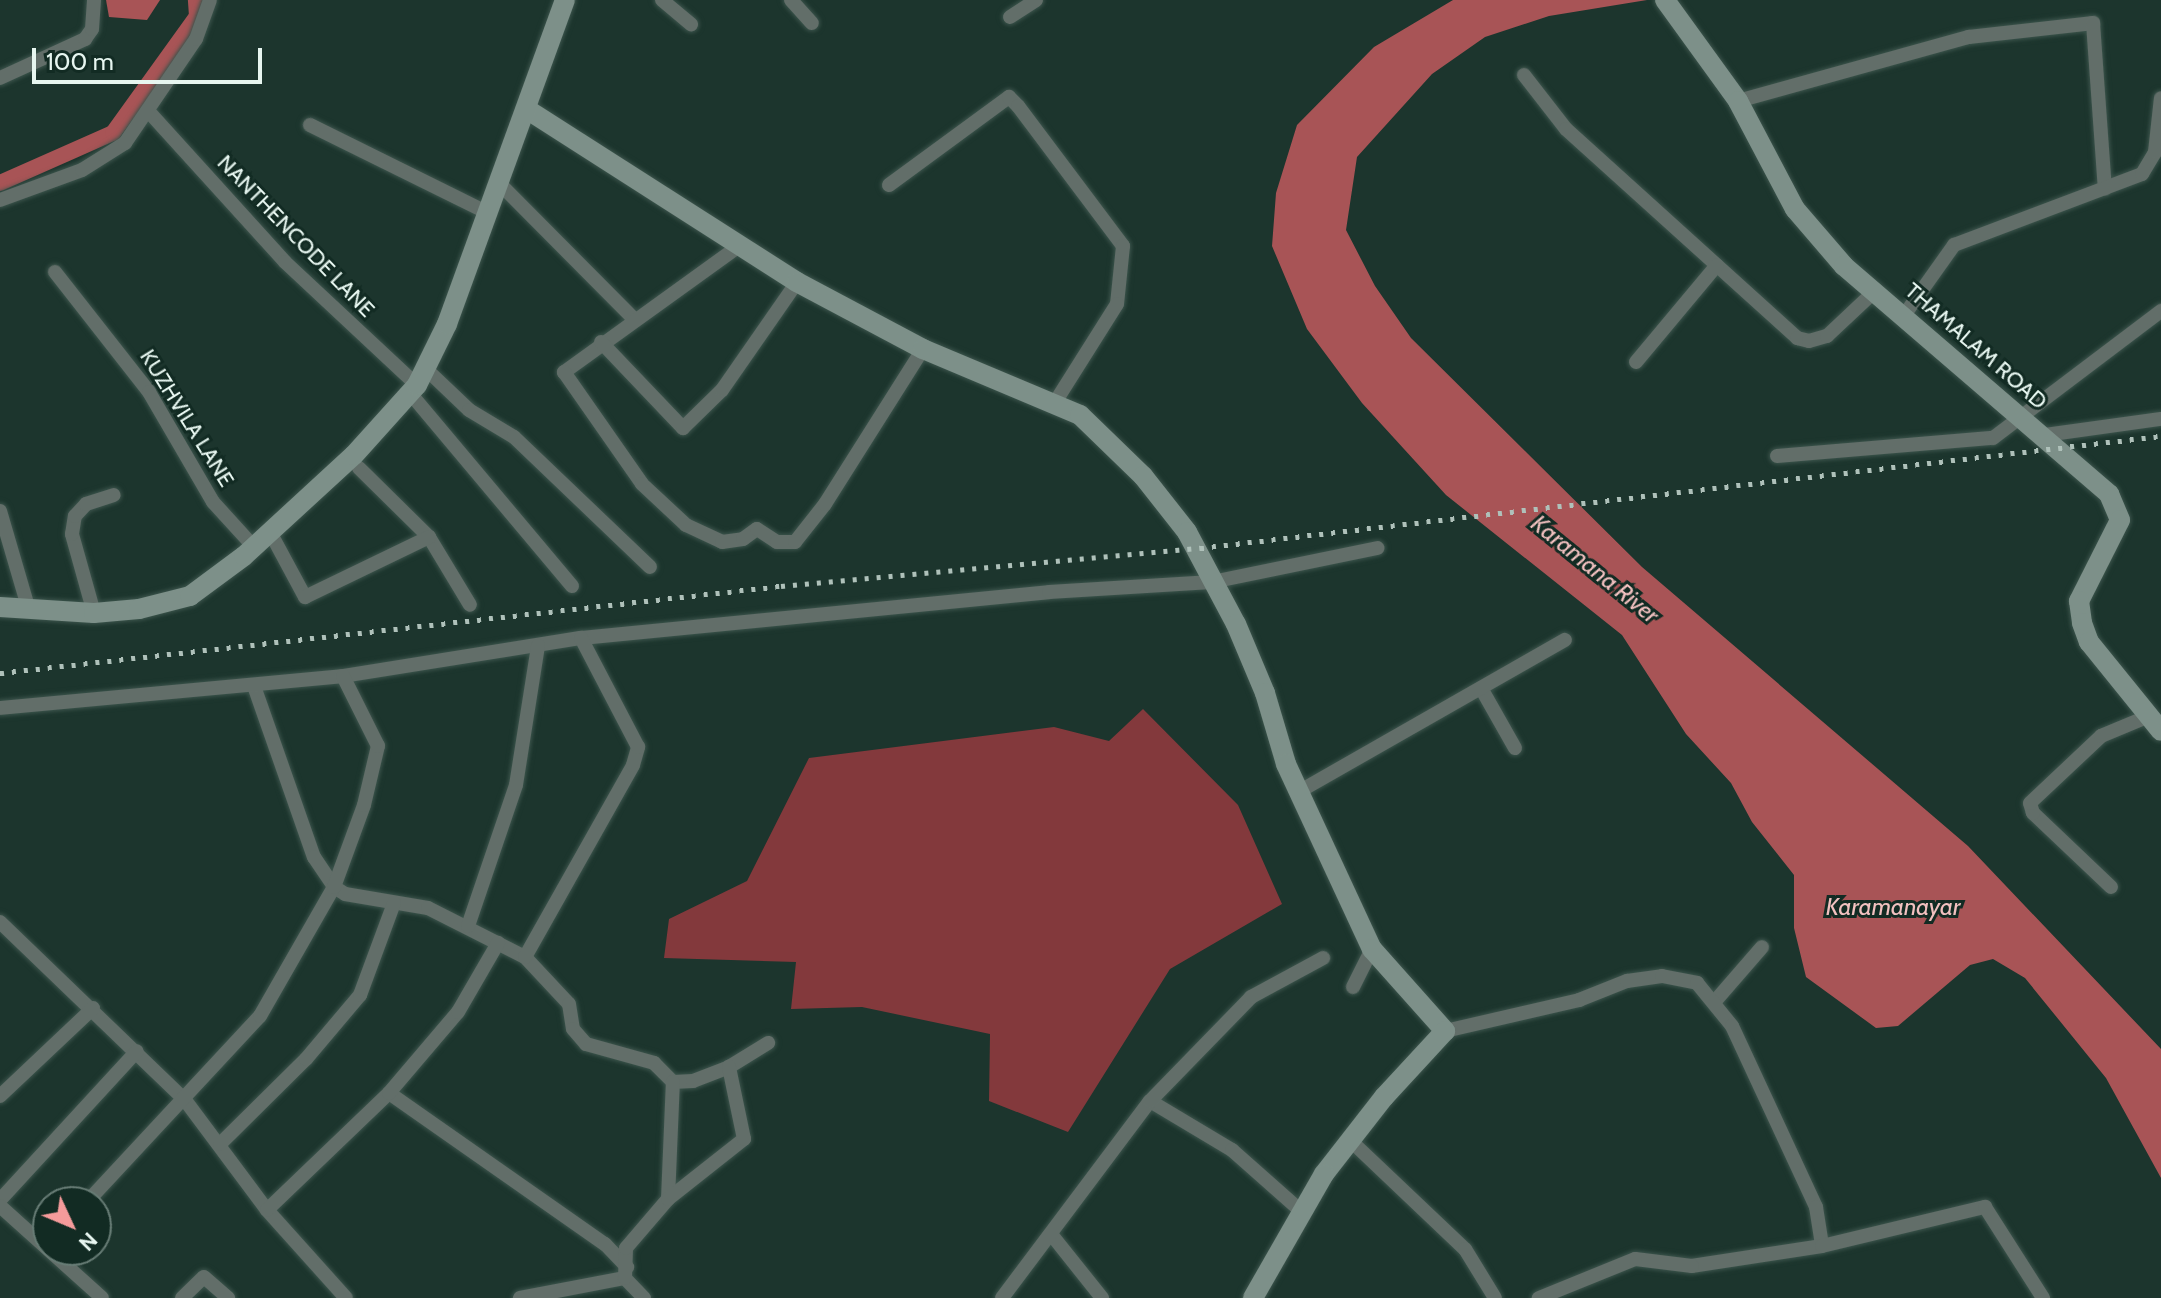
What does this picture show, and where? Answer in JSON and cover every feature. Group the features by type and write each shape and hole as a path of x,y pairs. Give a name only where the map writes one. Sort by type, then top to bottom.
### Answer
{"street":[{"path":"0,78 85,39 92,29 94,0"},
{"path":"208,17 210,0"},
{"path":"0,200 82,170 125,143 150,113 208,17 223,0"},
{"path":"0,607 94,613 190,596 254,547 339,471 418,382 528,110 565,0"},
{"path":"662,0 691,24"},
{"path":"791,0 812,23"},
{"path":"1010,17 1036,0"},
{"name":"THAMALAM ROAD","path":"1668,6 1738,101 1795,209 1844,266 1905,314 2018,420 2045,435 2109,494 2120,520 2079,601 2082,623 2089,642 2155,723"},
{"path":"1738,101 1969,37 2093,23 2105,189"},
{"path":"1524,75 1566,129 1797,338 1809,341 1827,336 1858,312 1876,290"},
{"path":"889,185 1009,97 1018,106 1123,246 1117,304 1054,404"},
{"path":"1905,314 1954,245 2105,189 2150,166 2161,98"},
{"path":"528,110 797,282 923,349 1080,415 1143,476 1187,532 1242,638 1300,791 1372,949 1445,1031"},
{"name":"NANTHENCODE LANE","path":"150,113 285,262 418,382"},
{"path":"310,125 488,213"},
{"path":"499,183 635,320"},
{"path":"739,246 601,342 564,372 642,484 686,525 722,542 743,539 757,529 777,542 795,542 825,504 923,349"},
{"path":"1636,362 1717,265"},
{"name":"KUZHVILA LANE","path":"55,272 149,392 213,502 254,547"},
{"path":"601,342 683,428 722,390 797,282"},
{"path":"1777,456 1993,438 2161,311"},
{"path":"418,382 514,437 650,567"},
{"path":"418,382 477,466 572,586"},
{"path":"2045,435 2161,419"},
{"path":"359,468 429,537 470,605"},
{"path":"94,613 72,534 75,516 86,504 114,495"},
{"path":"0,511 29,610"},
{"path":"270,532 305,597 429,537"},
{"path":"0,708 343,676 581,638 1049,592 1212,582 1378,548"},
{"path":"525,957 633,765 638,747 581,638"},
{"path":"1300,791 1565,640"},
{"path":"468,926 516,785 538,646"},
{"path":"102,1186 260,1016 334,887 364,805 378,746 343,676"},
{"path":"254,686 314,857 334,887 394,903 428,908 525,957 569,1004 573,1029 586,1044 654,1063 673,1082 668,1199"},
{"path":"1481,688 1515,748"},
{"path":"2111,887 2033,813 2030,803 2101,736 2155,723"},
{"path":"220,1144 306,1059 360,995 394,903"},
{"path":"0,922 93,1008 185,1100 267,1210 346,1298"},
{"path":"267,1210 389,1093 458,1012 498,943"},
{"path":"1716,1000 1762,947"},
{"path":"1353,987 1372,949"},
{"path":"1002,1298 1150,1101 1251,997 1323,958"},
{"path":"1259,1296 1301,1211 1351,1141 1445,1031 1662,976 1697,983 1716,1000 1816,1207 1822,1246"},
{"path":"0,1096 93,1008"},
{"path":"673,1082 693,1081 729,1067 768,1043"},
{"path":"32,1233 0,1203 137,1051"},
{"path":"626,1272 626,1248 668,1199 744,1139 729,1067"},
{"path":"389,1093 605,1244 644,1298"},
{"path":"1150,1101 1232,1150 1301,1211"},
{"path":"1351,1141 1465,1249 1495,1298"},
{"path":"1539,1298 1635,1259 1692,1266 1822,1246 1985,1207 2043,1298"},
{"path":"1051,1234 1102,1298"},
{"path":"68,1266 102,1298"},
{"path":"520,1298 626,1272"},
{"path":"182,1298 204,1277 228,1298"}],"shaded area":[{"path":"1143,709 1238,805 1282,904 1170,969 1068,1132 989,1101 990,1034 862,1007 791,1009 796,962 664,958 669,919 747,881 809,758 1054,727 1109,741"}],"water":[{"path":"106,0 160,0 147,20 109,17"},
{"name":"Karamanayar","path":"1453,0 1647,0 1549,16 1485,37 1432,74 1357,157 1346,230 1375,286 1411,338 1642,567 1968,846 2161,1049 2161,1178 2106,1078 2025,978 1993,959 1970,965 1898,1026 1876,1028 1806,977 1794,928 1794,875 1752,822 1731,783 1686,734 1622,635 1446,495 1362,403 1307,329 1272,246 1276,193 1297,125 1374,47"}],"waterway":[{"path":"0,183 113,133 197,16 196,0"}],"railway":[{"path":"0,673 781,586 1200,548 2161,436"}],"water label":[{"name":"Karamana River","path":"1595,569"}]}
